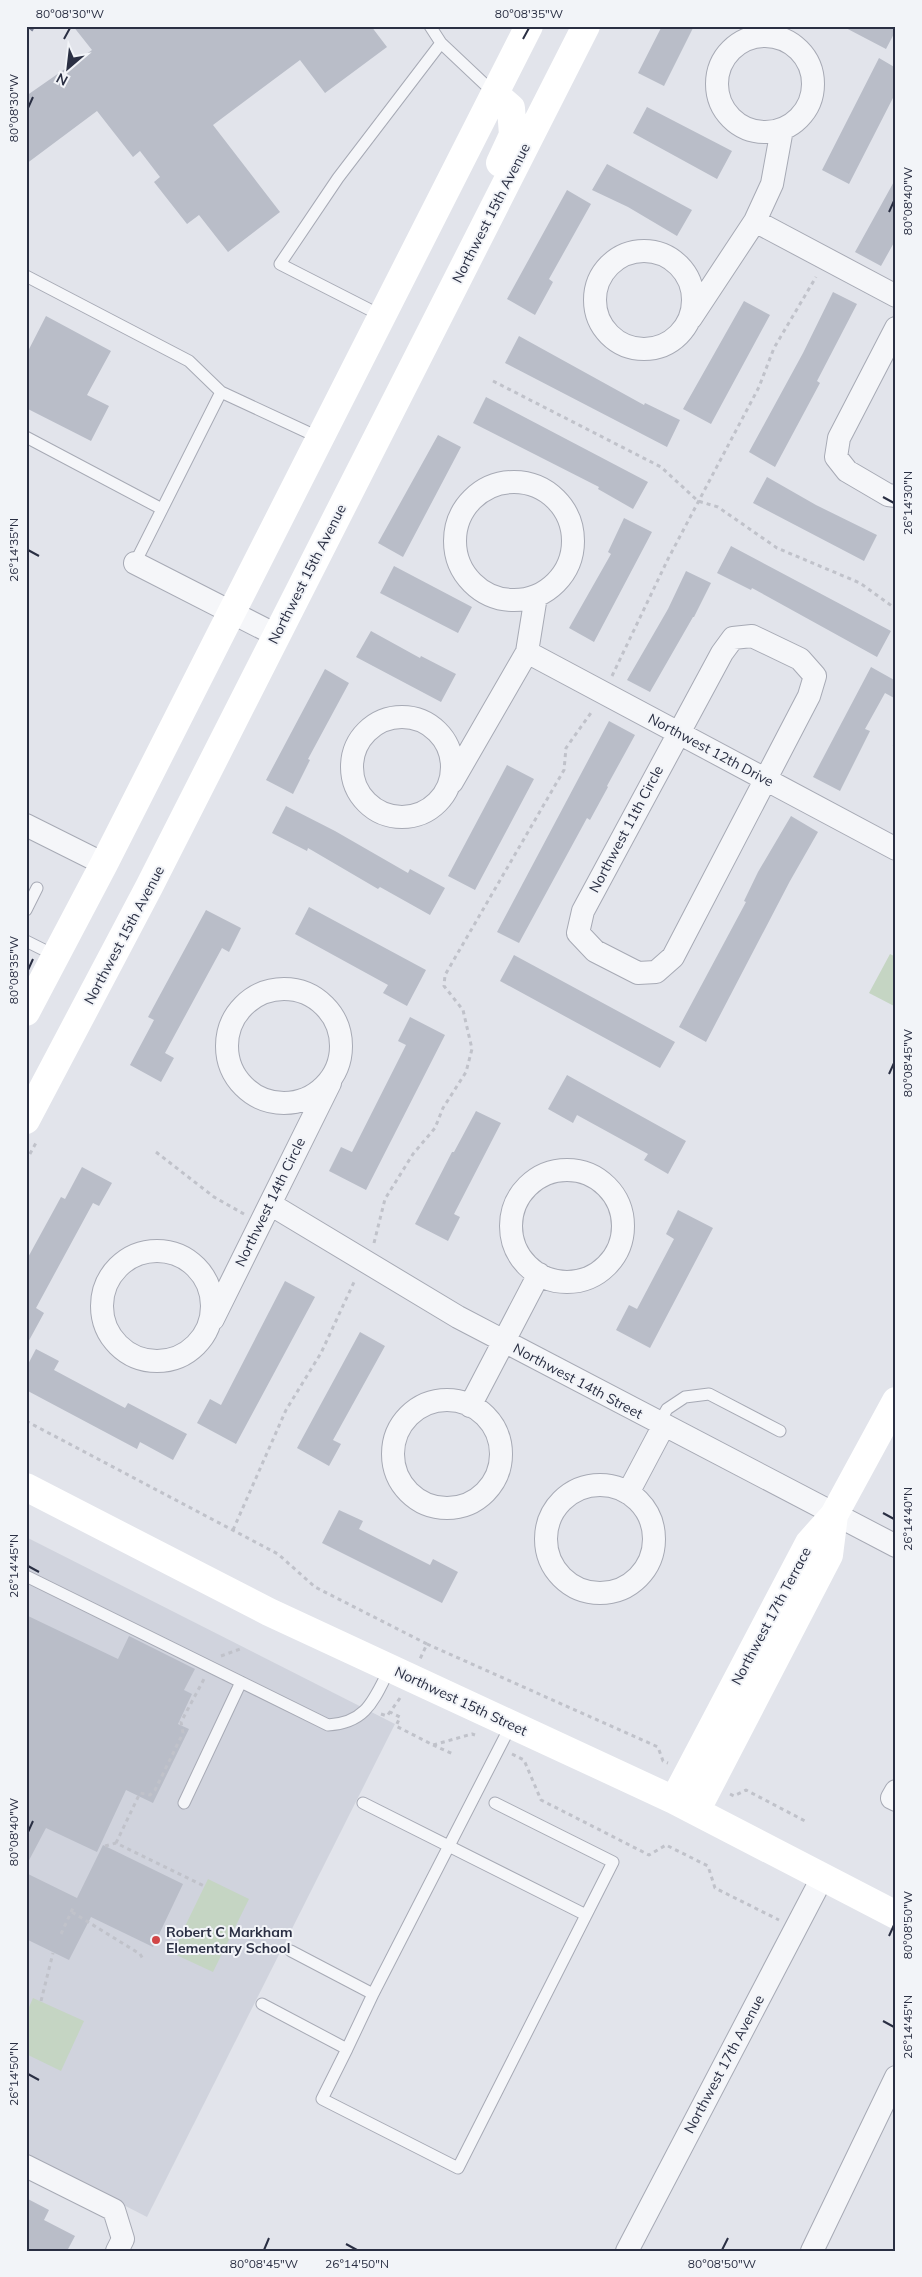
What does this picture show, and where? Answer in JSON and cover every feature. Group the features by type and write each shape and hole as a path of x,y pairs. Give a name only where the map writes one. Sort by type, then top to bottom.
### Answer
{"street":[{"path":"26,1012 104,864 529,26"},
{"name":"Northwest 15th Avenue","path":"26,1120 149,887 586,26"},
{"path":"682,332 690,318 693,303 692,287 685,272 674,261 660,254 644,251 628,253 614,261 603,272 596,287 595,304 599,320 608,334 622,344 637,349 654,348 670,342 682,332 755,220 772,184 782,129 796,121 807,108 813,94 813,78 808,62 798,48 784,40 768,36 751,38 733,49 720,67 717,84 720,100 728,114 750,130 767,132 782,129"},
{"path":"455,284 454,260 513,135 510,108 496,94"},
{"path":"755,220 896,296"},
{"path":"896,328 839,438 836,457 847,470 888,495 896,496"},
{"path":"448,790 453,773 452,755 445,739 432,726 416,718 399,717 382,721 367,731 357,744 352,761 353,779 360,795 372,808 387,816 405,818 422,814 437,805 448,790 527,652 536,596 554,585 566,569 573,549 573,536 568,517 556,499 539,487 519,482 507,482 487,488 472,500 460,516 455,536 459,562 470,580 486,593 498,598 519,600 536,596"},
{"path":"135,563 276,635"},
{"name":"Northwest 11th Circle","path":"752,636 800,659 815,676 809,696 766,780 673,957 656,972 638,973 595,951 578,933 583,911 678,732 722,653 733,638 752,636"},
{"name":"Northwest 12th Drive","path":"527,652 896,849"},
{"path":"26,825 104,864"},
{"name":"Northwest 14th Circle","path":"207,1331 212,1312 211,1293 203,1276 192,1263 175,1254 156,1251 137,1255 121,1264 108,1280 102,1298 103,1317 110,1335 123,1349 141,1358 160,1361 178,1357 194,1346 207,1331 334,1073 341,1055 340,1035 333,1016 319,1000 301,991 282,988 262,992 245,1003 234,1017 227,1036 227,1056 234,1075 247,1090 266,1100 286,1103 305,1099 322,1088 334,1073"},
{"path":"564,1169 584,1172 601,1181 614,1195 622,1213 623,1233 618,1252 606,1267 589,1278 570,1282 550,1280 539,1274 531,1270 518,1255 511,1237 510,1217 517,1198 528,1184 545,1173 564,1169"},
{"name":"Northwest 14th Street","path":"270,1204 458,1318 895,1547"},
{"path":"470,1406 539,1274"},
{"path":"444,1400 463,1402 470,1406 480,1411 493,1424 500,1442 501,1461 496,1479 488,1490 473,1502 455,1508 436,1508 416,1499 402,1486 394,1469 392,1450 397,1431 409,1414 425,1404 444,1400"},
{"path":"834,1515 896,1401"},
{"path":"628,1493 661,1424"},
{"path":"599,1484 617,1487 628,1493 634,1496 647,1511 654,1528 654,1547 648,1565 638,1578 622,1588 603,1593 584,1590 568,1582 555,1568 547,1551 546,1532 552,1514 564,1498 580,1488 599,1484"},
{"name":"Northwest 15th Street","path":"26,1487 270,1612 685,1806 896,1915"},
{"name":"Northwest 17th Terrace","path":"685,1806 830,1555 834,1515"},
{"path":"896,1791 892,1798 896,1800"},
{"name":"Northwest 17th Avenue","path":"627,2251 822,1878"},
{"path":"812,2251 896,2078"},
{"path":"26,2166 114,2210 123,2239 117,2251"}],"lane":[{"path":"430,26 441,43 496,94"},
{"path":"382,316 280,264 338,178 441,43"},
{"path":"26,276 189,362 222,392 320,438"},
{"path":"135,563 222,392"},
{"path":"26,436 162,509"},
{"path":"26,910 37,888"},
{"path":"26,941 56,956"},
{"path":"661,1424 666,1410 685,1397 709,1394 780,1431"},
{"path":"26,1576 328,1725 358,1718 370,1705 390,1668"},
{"path":"184,1803 242,1682"},
{"path":"495,1803 613,1862 458,2168 322,2099 373,1994 512,1725"},
{"path":"363,1803 586,1915"},
{"path":"291,1951 373,1994"},
{"path":"262,2004 347,2049"}],"path":[{"path":"608,683 698,501 759,387 774,348 816,275"},
{"path":"493,381 661,467 698,501 718,507 777,548 860,584 896,609"},
{"path":"372,1249 385,1198 413,1154 435,1128 443,1108 466,1072 472,1049 470,1039 463,1010 444,986 445,975 564,770 566,748 597,704"},
{"path":"896,743 893,748 896,750"},
{"path":"156,1152 214,1197 251,1218"},
{"path":"233,1530 286,1410 321,1354 356,1277"},
{"path":"428,1644 658,1746 663,1761 673,1766"},
{"path":"105,1846 116,1842 140,1793 150,1795 156,1790 183,1733 182,1722 205,1676"},
{"path":"433,1745 453,1754"},
{"path":"724,1791 734,1796 746,1790 805,1821"},
{"path":"116,1842 204,1886"},
{"path":"61,1934 72,1910 140,1954 143,1959"},
{"path":"41,2001 53,1953"}],"shaded area":[{"name":"Robert C Markham Elementary School","path":"26,1537 395,1724 147,2217 26,2155"}],"green space":[{"path":"890,954 896,957 896,1007 869,993"},
{"path":"208,1879 249,1899 213,1972 172,1953"},
{"path":"33,1998 84,2021 61,2071 26,2054 26,2014"}],"building":[{"path":"73,26 371,26 387,47 325,93 300,60 213,125 280,212 228,252 199,215 187,224 154,182 160,177 140,151 133,157 97,111 26,164 26,96 92,50"},
{"path":"662,26 694,26 664,86 638,73"},
{"path":"842,26 896,26 896,30 886,49"},
{"path":"879,58 896,68 896,92 849,184 822,170"},
{"path":"647,107 732,151 717,179 633,133"},
{"path":"607,164 692,210 677,236 628,207 592,190"},
{"path":"896,178 896,239 881,266 855,252"},
{"path":"567,190 591,204 549,279 553,282 535,315 507,299"},
{"path":"833,292 857,304 817,381 820,383 775,467 749,452 803,353"},
{"path":"744,301 770,315 711,424 683,409"},
{"path":"46,316 111,351 87,395 109,406 91,441 26,408 26,355"},
{"path":"519,336 644,405 645,403 680,420 667,447 505,363"},
{"path":"486,397 648,482 633,509 598,489 599,487 473,423"},
{"path":"438,435 461,447 403,557 378,543"},
{"path":"767,477 816,505 877,535 864,561 753,503"},
{"path":"624,518 652,532 594,642 569,628 611,554 608,552"},
{"path":"731,546 891,631 877,657 752,588 751,590 717,573"},
{"path":"394,566 472,607 458,633 380,593"},
{"path":"686,571 711,583 694,617 650,692 627,680 668,609"},
{"path":"371,631 420,658 421,656 456,674 441,702 356,657"},
{"path":"871,667 896,681 896,699 885,693 865,729 870,731 840,791 813,777"},
{"path":"325,669 349,683 308,759 310,760 293,794 266,780"},
{"path":"609,721 635,735 590,820 587,818 519,943 497,932"},
{"path":"507,765 534,779 475,890 448,876"},
{"path":"286,806 335,831 408,873 410,869 445,888 430,915 380,887 378,889 308,848 307,851 272,833"},
{"path":"791,816 818,832 790,881 706,1042 679,1027 746,902 744,901 758,872"},
{"path":"309,907 426,970 407,1006 383,993 388,985 295,934"},
{"path":"206,910 241,928 229,952 222,948 165,1053 174,1058 161,1082 130,1065 154,1020 148,1017"},
{"path":"514,955 675,1042 660,1068 500,981"},
{"path":"410,1017 445,1035 366,1190 329,1171 341,1147 352,1152 406,1045 398,1041"},
{"path":"567,1075 686,1141 668,1174 644,1160 648,1154 577,1115 573,1123 548,1109"},
{"path":"476,1111 501,1123 454,1214 460,1217 448,1241 415,1224 452,1152 454,1152"},
{"path":"82,1167 112,1183 99,1206 93,1203 36,1308 44,1313 26,1346 26,1261 61,1197 65,1199"},
{"path":"678,1210 713,1228 650,1348 616,1330 629,1305 637,1309 674,1239 666,1234"},
{"path":"285,1281 315,1297 236,1444 197,1423 210,1399 221,1405"},
{"path":"360,1332 385,1346 333,1440 341,1444 329,1466 297,1448"},
{"path":"36,1349 59,1361 54,1370 125,1408 128,1403 187,1434 173,1460 140,1442 137,1449 26,1390 26,1368"},
{"path":"339,1510 363,1521 359,1529 430,1565 433,1559 458,1572 442,1603 322,1543"},
{"path":"26,1615 118,1659 129,1636 195,1669 184,1690 192,1694 178,1724 189,1729 153,1803 126,1790 97,1852 46,1828 26,1866"},
{"path":"103,1845 183,1884 153,1947 91,1917 69,1960 26,1939 26,1873 77,1898"},
{"path":"26,2198 49,2210 44,2220 75,2236 67,2251 26,2251"}],"railway":[{"path":"26,36 34,26"}],"place":[{"name":"Robert C Markham Elementary School","path":"156,1940"}]}
